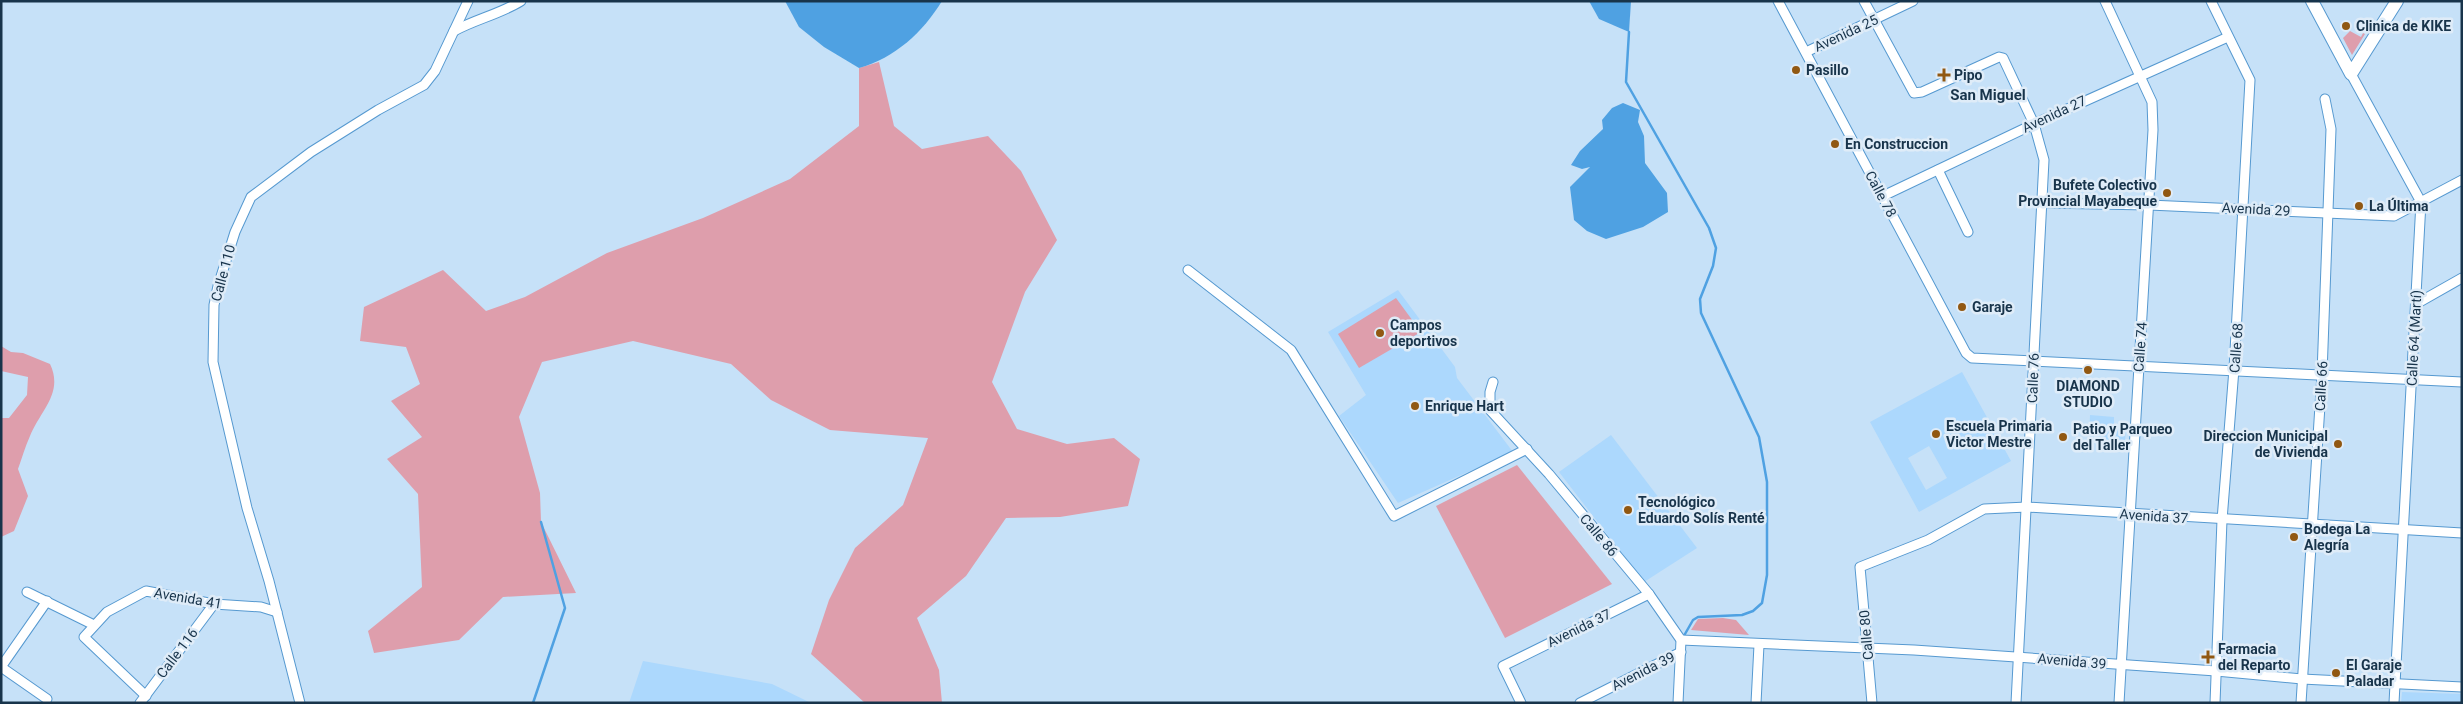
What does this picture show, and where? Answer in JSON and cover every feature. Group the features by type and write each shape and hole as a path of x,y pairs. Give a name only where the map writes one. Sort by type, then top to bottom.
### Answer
{"street":[{"name":"Calle 110","path":"300,703 277,612 247,508 213,362 214,305 218,286 235,232 251,196 311,152 378,110 424,85 434,71 468,1"},
{"path":"454,31 474,20 504,12 521,1"},
{"name":"Calle 78","path":"1778,1 1966,353 1972,358 2033,362"},
{"path":"1864,1 1874,20"},
{"name":"Avenida 25","path":"1806,52 1913,1"},
{"name":"Calle 74","path":"2105,1 2152,102 2153,130 2119,703"},
{"name":"Calle 68","path":"2212,1 2250,80 2234,369 2222,520 2215,703"},
{"path":"2312,1 2421,202"},
{"path":"2351,74 2397,1"},
{"name":"Calle 76","path":"1874,20 1914,93 1922,92 1999,57 2006,61 2034,124 2044,160 2020,657 2016,703"},
{"name":"Avenida 27","path":"1883,196 2140,75 2228,37"},
{"name":"Calle 66","path":"2301,703 2322,374 2331,129 2325,99"},
{"path":"1938,170 1968,232"},
{"name":"Avenida 29","path":"2042,203 2149,204 2394,216 2462,180"},
{"name":"Calle 64 (Martí)","path":"2394,703 2421,202"},
{"path":"1188,270 1291,350 1394,516 1527,449"},
{"path":"2416,304 2462,278"},
{"path":"2033,362 2234,369 2462,382"},
{"name":"Calle 86","path":"1493,382 1490,392 1490,410 1527,449 1649,594 1681,640"},
{"name":"Avenida 37","path":"1860,567 1928,540 1984,509 2026,507 2462,533"},
{"name":"Calle 80","path":"1860,567 1872,703"},
{"name":"Avenida 41","path":"143,699 84,637 107,612 146,591 214,604 261,607 277,612"},
{"path":"27,592 94,625"},
{"name":"Avenida 37","path":"1521,703 1503,666 1649,594"},
{"path":"46,698 1,667 47,601"},
{"name":"Calle 116","path":"143,699 214,604"},
{"path":"1678,703 1681,640"},
{"name":"Avenida 39","path":"1681,640 2020,657 2302,679 2462,686"},
{"path":"1756,703 1759,645"},
{"name":"Avenida 39","path":"1580,703 1680,652"}],"shaded area":[{"path":"2350,31 2361,37 2363,33 2365,34 2352,55 2343,38"},
{"path":"879,62 894,126 922,149 988,136 1021,171 1057,240 1025,292 992,382 1017,429 1067,444 1114,438 1140,459 1128,506 1060,517 1006,518 966,576 917,618 939,670 942,703 865,703 811,654 829,600 855,548 903,505 928,438 830,430 771,400 731,364 633,341 542,362 519,417 540,493 541,522 576,593 503,597 459,640 374,653 368,631 422,587 418,494 387,459 422,437 391,401 420,384 406,347 360,341 364,307 443,270 486,311 525,297 607,253 703,218 790,179 859,126 859,68"},
{"name":"Enrique Hart","path":"1398,290 1455,367 1457,378 1513,452 1398,503 1339,416 1366,395 1328,332"},
{"name":"Campos deportivos","path":"1396,298 1421,332 1359,368 1338,334"},
{"path":"1,346 11,352 23,353 50,364 54,374 54,384 49,402 34,427 18,469 28,496 14,531 1,537 1,418 9,418 27,395 28,377 1,371"},
{"name":"Escuela Primaria Victor Mestre","path":"1962,372 2011,461 1919,512 1870,422","holes":["1929,446 1947,478 1926,490 1908,458"]},
{"path":"2090,415 2114,417 2114,425 2126,426 2125,443 2089,442"},
{"name":"Tecnológico Eduardo Solís Renté","path":"1611,435 1697,548 1644,582 1559,472"},
{"path":"1517,465 1612,584 1505,638 1436,506"},
{"path":"1723,618 1736,620 1749,635 1691,630 1698,619"},
{"path":"643,661 772,684 811,703 629,703"},
{"path":"2402,692 2462,694 2462,703 2401,703"}],"water":[{"path":"785,1 942,1 917,33 896,51 872,64 859,68 824,47 799,27"},
{"path":"1589,1 1631,1 1629,32 1599,19"},
{"path":"1623,103 1640,110 1638,122 1644,136 1645,163 1667,193 1668,212 1643,227 1606,239 1587,231 1574,220 1570,187 1590,167 1582,169 1571,165 1580,151 1603,129 1602,120 1612,108"}],"waterway":[{"path":"1629,32 1626,82 1709,228 1716,248 1713,266 1700,299 1701,313 1759,437 1767,482 1767,575 1762,603 1753,611 1742,615 1698,617 1693,620 1685,634"},
{"path":"533,703 565,608 541,522"}],"place":[{"name":"Clinica de KIKE","path":"2346,26"},
{"name":"Pasillo","path":"1796,70"},
{"name":"Pipo","path":"1944,75"},
{"name":"En Construccion","path":"1835,144"},
{"name":"Bufete Colectivo Provincial Mayabeque","path":"2167,193"},
{"name":"La Última","path":"2359,206"},
{"name":"Garaje","path":"1962,307"},
{"name":"Campos deportivos","path":"1380,333"},
{"name":"DIAMOND STUDIO","path":"2088,370"},
{"name":"Enrique Hart","path":"1415,406"},
{"name":"Escuela Primaria Victor Mestre","path":"1936,434"},
{"name":"Patio y Parqueo del Taller","path":"2063,437"},
{"name":"Direccion Municipal de Vivienda","path":"2338,444"},
{"name":"Tecnológico Eduardo Solís Renté","path":"1628,510"},
{"name":"Bodega La Alegría","path":"2294,537"},
{"name":"Farmacia del Reparto","path":"2208,657"},
{"name":"El Garaje Paladar","path":"2336,673"}],"district":[{"name":"San Miguel","path":"1988,95"}]}
